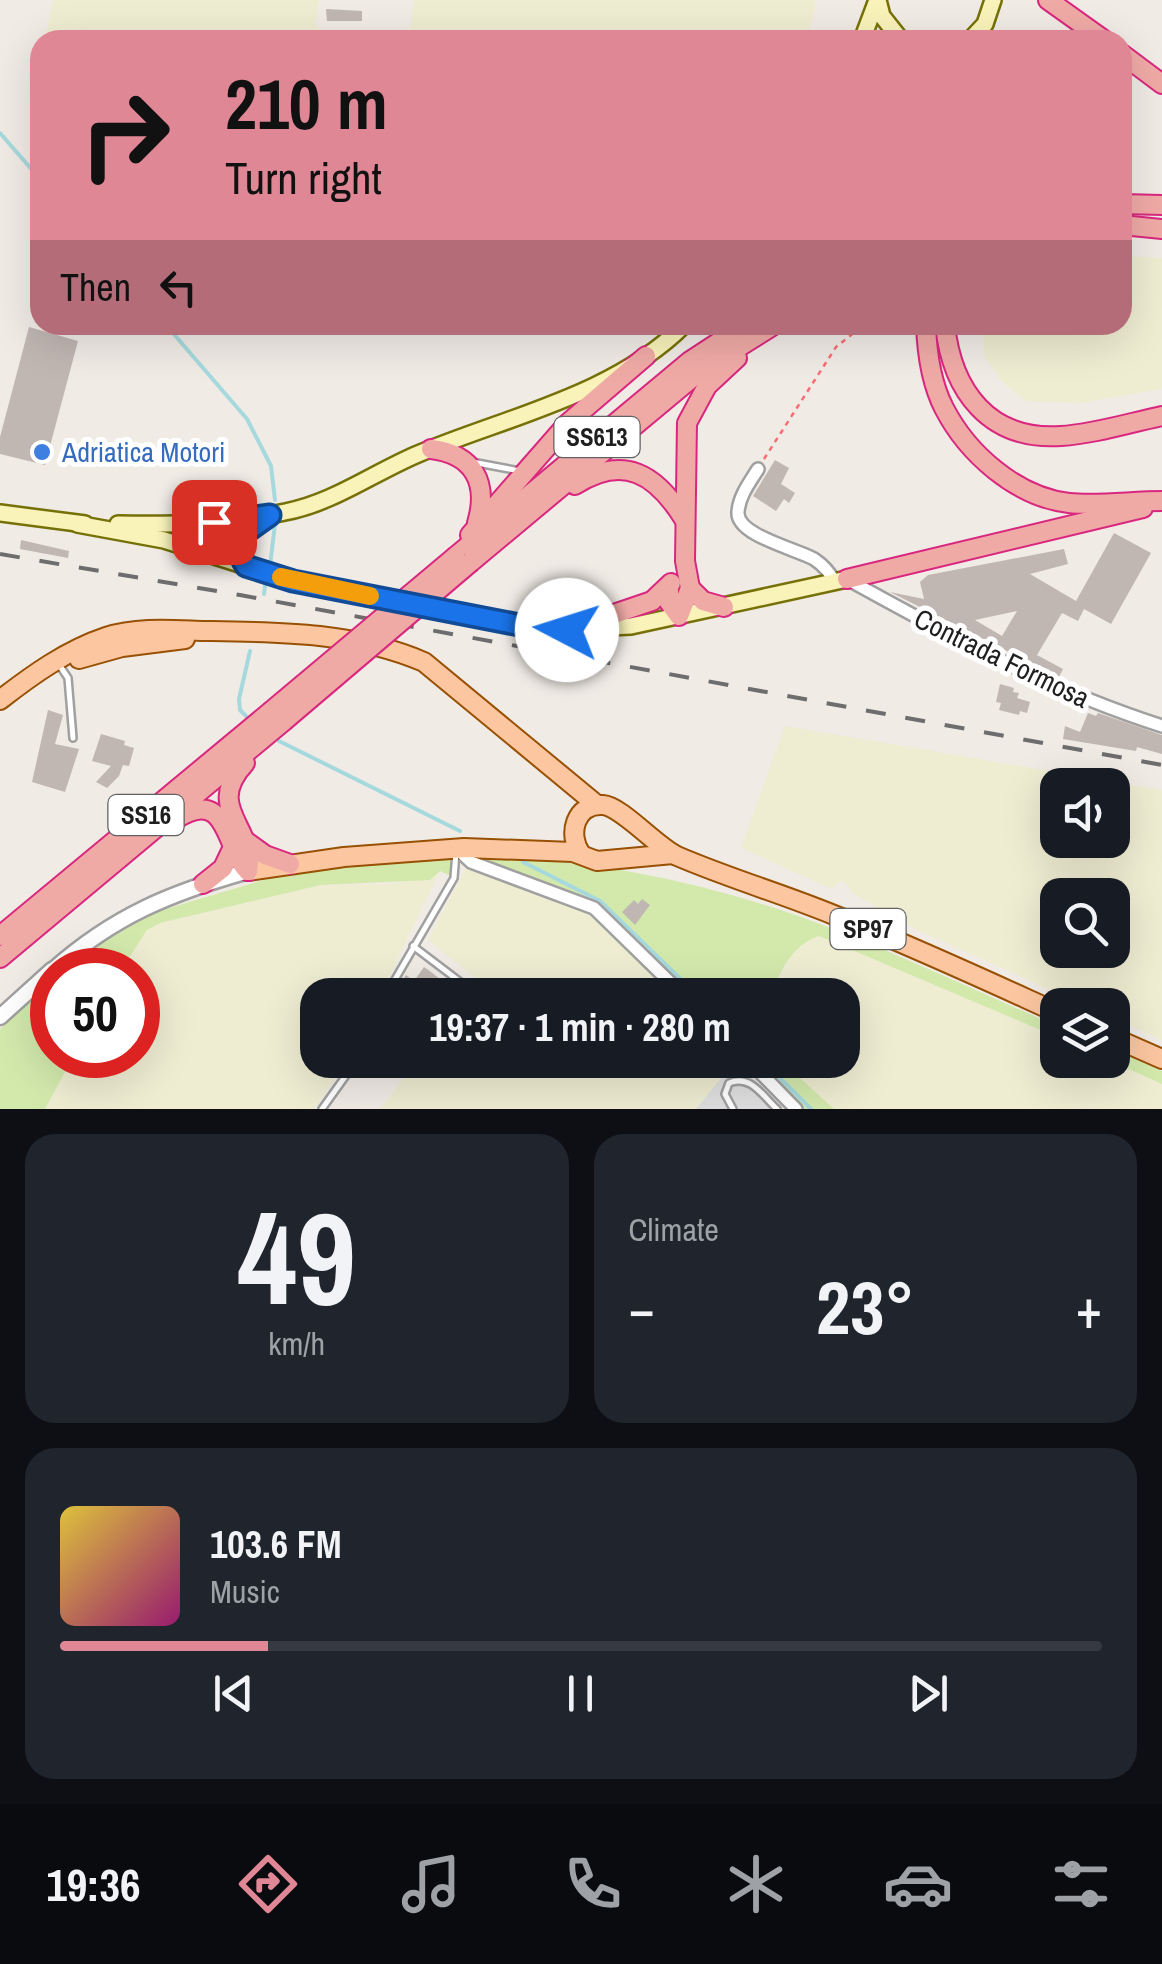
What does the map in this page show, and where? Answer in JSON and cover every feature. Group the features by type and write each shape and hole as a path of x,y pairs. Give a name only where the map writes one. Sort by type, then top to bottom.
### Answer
{"highway":[{"path":"1048,0 1090,30"},
{"path":"1132,62 1162,84"},
{"path":"1132,204 1162,205"},
{"path":"1132,224 1162,225"},
{"name":"SS613","path":"463,559 618,420 690,360 729,335"},
{"name":"SS613","path":"463,559 527,515 699,372 758,335"},
{"path":"679,616 690,588 684,519 687,422 707,386 763,335"},
{"path":"926,335 942,406 970,446 994,470 1043,496 1068,503 1162,502"},
{"path":"947,335 950,357 966,393 981,410 1014,431 1062,436 1162,416"},
{"path":"476,526 594,399 646,356"},
{"path":"430,449 467,461 480,486 482,506 463,559"},
{"path":"527,515 587,478 610,470 632,470 654,480 684,519"},
{"path":"841,581 1162,502"},
{"name":"SS16","path":"0,936 277,716 463,559"},
{"path":"567,630 652,601 669,586 685,562"},
{"path":"669,586 669,602 679,616"},
{"path":"690,588 703,600 724,607"},
{"name":"SS16","path":"240,846 228,802 229,788 277,716"},
{"name":"SS16","path":"0,958 132,847 277,716"},
{"name":"SS16","path":"132,847 188,812 203,810 216,815 250,856 248,872"},
{"path":"202,884 223,868 240,846"},
{"name":"SS16","path":"240,846 290,864"},
{"name":"SS16","path":"0,928 22,917"}],"main road":[{"path":"866,30 878,0"},
{"path":"878,0 882,16 893,30"},
{"path":"979,30 993,0"},
{"path":"77,524 214,522 303,508 430,449 594,385 646,356 672,335"},
{"path":"0,512 164,540 293,581 545,630 631,626 841,581"},
{"path":"200,550 208,542 270,515"},
{"path":"246,566 239,550 242,535 270,515"},
{"path":"200,550 194,536 200,528 214,522"},
{"path":"0,700 74,650 124,632 171,629 313,634 394,649 424,662 597,805 614,808 626,820 630,838 622,853 597,862 581,854 456,848 290,864 248,872"},
{"path":"0,700 60,666 98,652 271,632"},
{"path":"581,854 573,829 581,814 597,805"},
{"name":"SP97","path":"626,820 674,854 840,917 1040,1005"},
{"path":"533,850 573,829"},
{"name":"SP97","path":"614,858 674,854"},
{"path":"1130,1045 1162,1060"}],"street":[{"name":"Contrada Formosa","path":"758,469 743,494 737,515 752,532 816,560 841,581 1008,666 1084,700 1162,726"},
{"path":"456,848 472,862 594,908 666,978"},
{"path":"81,948 150,902 248,872"},
{"path":"0,1017 30,990"},
{"path":"766,1078 796,1109"}],"lane":[{"path":"618,420 687,355 717,335"},
{"path":"467,461 524,472"},
{"path":"60,666 68,678 73,738"},
{"path":"395,978 454,878 456,848"},
{"path":"413,946 455,978"},
{"path":"322,1109 344,1078"},
{"path":"733,1109 725,1094 728,1083 738,1079 747,1080 777,1109"}],"path":[{"path":"758,469 836,348 852,335"}],"shaded area":[{"path":"53,0 319,0 315,23 320,30 47,30"},
{"path":"414,0 814,0 815,8 810,30 410,30"},
{"path":"1132,256 1162,258 1162,389 1081,403 1025,401 1001,380 985,358 983,335 1132,335"},
{"path":"785,726 1040,769 1040,858 1130,858 1130,785 1162,790 1162,1040 1130,1026 1130,988 1046,988 917,930 852,893 847,884 840,881 832,889 741,848"},
{"path":"467,866 589,914 657,978 476,978 428,940"},
{"path":"440,871 388,978 300,978 300,1078 336,1078 314,1109 45,1109 62,1078 160,1078 160,948 135,948 148,929 321,885 392,884"},
{"path":"819,936 1040,1030 1040,1078 1130,1078 1130,1070 1162,1084 1162,1109 834,1109 800,1078 860,1078 860,978 779,978 793,951 806,940"},
{"path":"403,1078 721,1078 696,1109 380,1109"},
{"path":"721,1078 753,1078 783,1109 696,1109"}],"green space":[{"path":"476,857 603,867 689,884 773,907 1040,1019 1040,1030 819,936 794,952 778,978 671,978 613,921"},
{"path":"454,858 451,876 440,871 430,880 321,885 160,923 147,930 135,948 96,948 145,915 267,879 330,867"},
{"path":"30,1001 30,1078 62,1078 45,1109 0,1109 0,1029"},
{"path":"1130,1057 1162,1071 1162,1084 1130,1070"},
{"path":"770,1078 800,1078 834,1109 801,1109"}],"building":[{"path":"326,9 362,11 362,21 327,21"},
{"path":"29,327 30,335 57,335 78,341 45,465 0,454 0,437"},
{"path":"775,460 789,468 781,484 795,493 789,503 784,499 776,511 753,496"},
{"path":"1114,533 1151,553 1111,624 1084,609 1078,621 1062,613 1037,655 1063,669 1059,677 890,592 924,599 920,582 928,575 1064,549 1068,564 1030,574 1076,601","holes":["1017,611 1002,636 975,620"]},
{"path":"21,540 69,551 68,558 20,549"},
{"path":"1000,684 1014,688 1013,692 1019,693 1017,698 1030,702 1027,713 999,710 1001,703 996,702"},
{"path":"48,710 63,715 55,744 79,749 65,792 32,782"},
{"path":"1088,713 1162,735 1162,754 1137,747 1136,751 1063,739 1065,726 1080,732"},
{"path":"101,734 134,748 129,766 123,765 107,788 96,782 111,766 92,761"},
{"path":"642,899 650,905 635,925 622,912 634,900 638,904"},
{"path":"424,967 438,978 416,978"}],"waterway":[{"path":"0,133 30,168"},
{"path":"175,335 247,419 271,466 275,500"},
{"path":"270,566 275,524"},
{"path":"264,594 265,586"},
{"path":"246,716 240,710 239,699 250,651"},
{"path":"279,741 460,831"},
{"path":"523,862 600,901 679,978"},
{"path":"780,1078 811,1109"}],"railway":[{"path":"0,554 1162,765"}],"slow traffic":[{"path":"281,577 370,596"}],"place":[{"name":"Adriatica Motori","path":"42,452"}],"route":[{"path":"214,522 270,515 242,535 241,559 246,566 293,581 545,630 567,630"}]}
